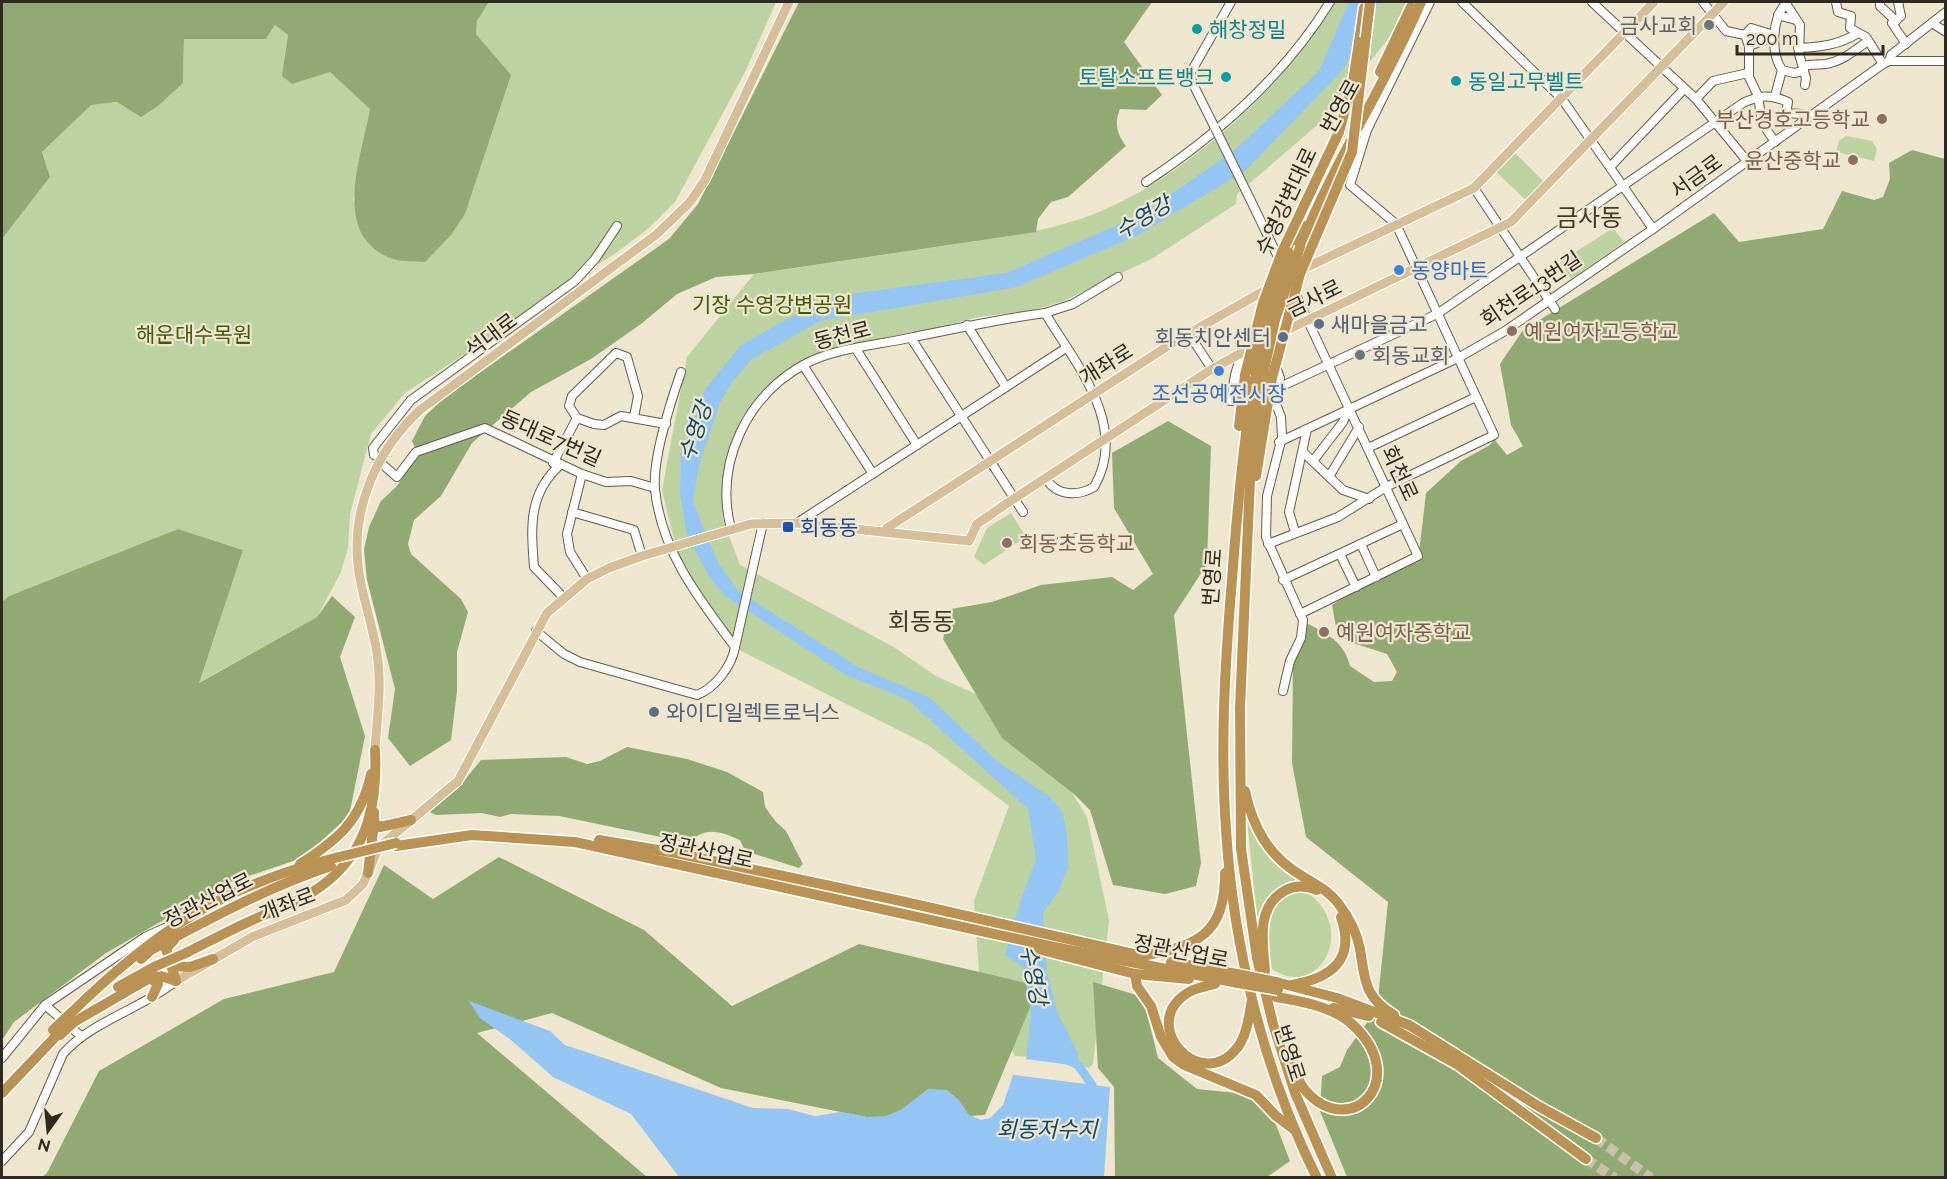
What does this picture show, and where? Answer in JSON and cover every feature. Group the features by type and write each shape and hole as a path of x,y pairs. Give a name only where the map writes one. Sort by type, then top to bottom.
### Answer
{"highway":[{"path":"1363,2 1363,42"},
{"path":"1266,378 1300,274 1352,152 1363,42 1371,2"},
{"name":"번영로","path":"1296,245 1307,209 1375,83 1414,2"},
{"name":"번영로","path":"1332,1178 1295,1093 1277,1039 1277,990 1244,888 1241,849 1240,707 1248,521 1266,378 1269,312 1296,245 1391,66 1421,2"},
{"name":"수영강변대로","path":"1266,378 1263,303 1282,252 1340,132 1363,42"},
{"name":"번영로","path":"1266,378 1236,453 1237,519 1225,672 1226,830 1235,903 1252,1000 1295,1130 1317,1178"},
{"path":"368,873 374,822 375,750"},
{"path":"287,873 338,837 357,815 364,800 375,750"},
{"path":"1240,772 1253,824 1265,844 1280,861 1324,888 1338,903 1355,934 1364,981 1372,997 1409,1025 1538,1106 1596,1138"},
{"path":"2,1084 73,1017 104,995 156,966 310,894 324,885 359,843 374,805"},
{"path":"374,822 385,828 411,820"},
{"path":"1141,960 1191,945 1206,932 1219,915 1225,898 1226,830"},
{"name":"정관산업로","path":"73,1017 120,966 177,923 238,891 287,873 396,845 462,833 538,831 964,921 1000,934 1141,960"},
{"name":"정관산업로","path":"73,1017 151,951 177,936 339,860"},
{"path":"1306,886 1324,894 1334,903 1345,927 1346,942 1340,960 1332,972 1316,980 1277,990 1263,920 1271,902 1287,890 1306,886"},
{"path":"964,921 1277,990 1336,1004 1369,1016 1458,1065 1586,1160"},
{"path":"1000,934 1049,953 1135,974 1215,984"},
{"path":"177,936 166,949 177,981"},
{"path":"172,966 190,967 213,960"},
{"path":"1135,974 1137,987 1151,1005 1161,1036 1173,1057 1184,1065 1256,1095 1276,1116 1295,1130"},
{"path":"73,1017 150,978 160,976 177,981"},
{"path":"150,978 158,984 152,997"},
{"path":"1238,982 1215,984 1191,991 1180,998 1169,1020 1174,1044 1193,1060 1218,1062 1238,1048 1244,1037 1252,1000"},
{"path":"1277,990 1337,998 1409,1025"},
{"path":"1277,990 1336,1014 1353,1025 1367,1043 1378,1065 1379,1079 1375,1091 1364,1103 1352,1108 1324,1106 1304,1089 1277,1039"},
{"path":"1303,1002 1369,1016"},
{"path":"2,1093 58,1032"}],"main road":[{"name":"석대로","path":"375,750 378,663 361,580 358,548 365,495 376,468 398,433 420,410 657,234 690,202 705,180 789,2"},
{"name":"개좌로","path":"177,981 254,936 346,900 363,884 379,847 458,781 536,630 547,613 563,597 587,579 642,556 730,529 763,524 797,523 885,532 887,528 989,461 1189,334 1287,277 1474,188 1654,2"},
{"name":"금사로","path":"885,532 969,541 977,524 1212,369 1246,350 1511,222 1724,2"}],"street":[{"path":"1232,2 1191,72 1192,82 1281,262 1308,267"},
{"path":"1146,182 1186,156 1244,105 1291,55 1330,2"},
{"path":"1268,544 1338,516 1386,487 1494,435 1396,224 1350,185 1367,130 1430,2"},
{"path":"1462,2 1562,99 1653,229"},
{"path":"1592,2 1696,99 1747,161"},
{"path":"1702,2 1713,12 1716,21 1726,31 1744,35"},
{"path":"1805,85 1803,69 1798,48 1800,25 1786,2 1778,15 1773,36 1777,50 1777,63 1782,70 1794,73 1803,69 1816,63 1823,65 1841,60 1868,41"},
{"path":"1836,2 1838,12 1851,16 1850,28 1868,41 1886,62 1946,61"},
{"path":"1880,2 1880,6 1894,22 1906,44"},
{"path":"1894,22 1901,16 1898,2"},
{"name":"서금로","path":"1653,229 1886,62 1891,55 1946,12"},
{"path":"1778,15 1796,20"},
{"path":"1932,23 1946,32"},
{"path":"1744,35 1751,28 1773,36"},
{"path":"1798,48 1822,47 1843,42 1858,33"},
{"path":"1744,35 1749,46 1748,73 1758,96 1762,123 1775,142"},
{"path":"1749,46 1773,36"},
{"path":"1775,96 1782,70"},
{"path":"1696,99 1713,81 1748,73"},
{"path":"1611,166 1684,89"},
{"path":"1266,378 1329,363 1437,314 1758,96 1775,96 1788,102 1786,113 1802,114 1806,118"},
{"path":"1474,188 1555,309"},
{"path":"374,455 373,448 411,400 574,281 595,259 617,226"},
{"name":"회천로13번길","path":"1280,442 1458,358 1505,331 1548,299 1653,229"},
{"name":"회천로","path":"1281,262 1418,556 1300,614"},
{"name":"동천로","path":"730,529 727,514 727,478 740,430 761,399 803,365 825,356 967,325 1045,313 1073,304 1118,277"},
{"path":"1045,313 1094,393 1107,439 1105,460 1094,487 1078,494 1069,494 1048,483 1046,478"},
{"path":"967,325 1006,387"},
{"path":"1189,334 1212,369"},
{"path":"1276,336 1266,378 1283,426 1267,496 1268,544 1303,620 1301,638 1290,660 1283,691"},
{"path":"911,338 1023,512"},
{"path":"797,523 1066,348"},
{"path":"856,349 917,445"},
{"path":"1226,400 1232,401 1236,371 1246,350 1272,356"},
{"path":"634,417 638,396 627,357 616,353 572,396 569,406 577,418 604,425 621,416 666,424"},
{"path":"803,365 873,474"},
{"path":"681,372 666,424 655,488 673,547 694,591 735,644"},
{"path":"1368,448 1476,397"},
{"path":"1313,461 1343,422 1349,410"},
{"path":"563,597 534,567 531,521 544,480 557,464 577,418"},
{"path":"1330,475 1359,427"},
{"name":"동대로7번길","path":"382,464 398,477 416,452 485,428 582,474 606,482 631,481 655,488"},
{"path":"1295,532 1289,512 1304,452 1307,429"},
{"path":"1304,452 1343,490 1369,499"},
{"path":"582,474 567,534 570,552 587,579"},
{"path":"572,512 634,530 642,556"},
{"path":"536,630 564,654 580,662 697,695 706,692 732,661 763,524"},
{"path":"1283,580 1403,524"},
{"path":"1061,541 1067,543 1076,538"},
{"path":"1361,544 1376,577"},
{"path":"1340,554 1356,587"},
{"path":"2,1058 45,1005 145,937 177,923"},
{"name":"개좌로","path":"2,1161 29,1132 63,1054 81,1036 177,981"},
{"path":"45,1005 81,1036"}],"green space":[{"path":"2,2 489,2 477,21 476,34 511,75 465,214 451,235 425,262 393,259 373,248 361,233 355,214 354,193 370,109 330,72 292,84 282,76 288,35 275,25 266,39 184,39 183,83 158,106 141,117 117,102 91,105 42,152 50,177 2,239"},
{"name":"해운대수목원","path":"489,2 776,2 746,70 675,202 649,228 613,255 549,294 477,346 405,393 371,434 350,514 348,548 341,572 317,617 198,683 243,550 178,529 9,596 2,602 2,239 50,177 42,152 90,105 117,102 183,83 184,39 266,39 275,25 288,35 283,76 313,76 329,71 371,109 353,202 510,75 476,34 477,21"},
{"path":"799,2 1152,2 1124,42 1162,95 1146,110 1120,109 1117,128 1126,146 1068,197 1051,202 1038,219 1036,232 754,274 716,277 677,294 641,324 591,359 531,392 472,443 441,496 414,520 408,544 411,554 461,599 468,612 457,652 457,691 451,740 410,766 388,738 395,689 367,580 364,550 369,527 381,501 397,486 418,454 412,441 425,416 444,398 669,239 698,204"},
{"name":"기장 수영강변공원","path":"1333,2 1408,2 1397,28 1322,121 1237,194 1236,204 1153,258 1064,301 1033,310 979,317 805,361 757,397 741,419 733,438 722,486 723,520 740,565 892,646 936,676 1026,717 1087,817 1109,920 1093,1064 1089,1068 1051,1058 1015,1056 988,1011 979,972 974,901 1009,806 928,745 741,651 694,583 677,552 662,490 687,357 754,274 1023,234 1080,219 1132,196 1166,176 1200,151 1263,95 1314,33"},
{"path":"1846,136 1872,141 1877,149 1874,161 1836,152 1839,141"},
{"path":"1912,150 1945,159 1945,1177 1347,1177 1320,1111 1322,1076 1340,1067 1347,1050 1377,1009 1388,902 1306,837 1292,763 1293,662 1304,622 1327,634 1339,644 1350,666 1374,682 1392,681 1397,672 1387,654 1350,642 1337,633 1332,605 1376,577 1418,562 1426,493 1461,461 1490,445 1494,439 1507,455 1523,446 1511,425 1500,364 1523,330 1714,213 1739,242 1823,229 1842,191 1874,200 1883,197 1890,179 1889,163"},
{"path":"1514,152 1545,183 1527,201 1495,171"},
{"path":"1613,228 1624,242 1571,279 1560,262"},
{"path":"1168,421 1211,446 1207,564 1174,615 1201,863 1196,886 1165,894 1113,885 1090,810 1074,794 1002,738 943,639 951,609 992,602 1041,585 1112,577 1133,590 1153,574 1114,508 1112,453"},
{"path":"1011,513 1026,537 984,565 974,557 987,528"},
{"path":"178,529 243,550 199,683 317,617 332,596 355,617 340,657 365,736 349,816 302,858 228,883 106,953 14,1022 2,1040 2,602 9,596"},
{"path":"627,747 687,759 727,772 763,792 765,807 786,831 803,864 799,868 745,851 740,840 714,832 701,834 690,843 559,816 511,814 500,817 482,813 436,815 430,812 458,788 481,760 566,757 587,764 600,761"},
{"path":"1246,809 1275,861 1306,882 1289,883 1275,890 1257,918"},
{"path":"499,857 644,930 732,1006 859,944 1039,986 985,1115 886,1121 721,1088 552,1013 477,1033 647,1177 41,1178 47,1173 99,1071 224,999 334,972 384,865 433,899"},
{"path":"1303,892 1315,899 1324,910 1330,925 1331,939 1328,953 1312,972 1300,977 1286,976 1272,969 1269,945 1270,921 1280,901 1290,895"},
{"path":"1093,982 1143,997 1158,1058 1197,1089 1246,1094 1273,1117 1290,1161 1267,1177 1115,1177 1114,1087 1098,1068"}],"water":[{"name":"수영강","path":"1349,2 1379,2 1343,70 1245,171 1138,235 1017,287 820,321 751,360 732,382 719,405 699,465 693,502 717,561 738,591 860,668 929,697 998,762 1050,797 1063,813 1067,835 1068,868 1059,891 1043,913 1047,973 1058,1014 1078,1053 1078,1066 1026,1059 1031,1012 1023,967 1005,955 1021,899 1036,859 1028,809 908,700 846,675 725,596 710,578 687,536 680,492 681,452 706,388 741,345 827,297 1006,273 1143,214 1236,149 1319,71"},
{"name":"회동저수지","path":"469,1001 550,1031 565,1045 753,1108 788,1109 815,1116 841,1112 868,1117 886,1116 902,1109 928,1089 947,1090 959,1100 969,1115 981,1120 990,1118 1003,1105 1013,1075 1110,1087 1104,1177 679,1177 631,1114 553,1077 511,1040 480,1018"}],"waterway":[{"name":"수영강","path":"1068,1060 1078,1065 1092,1085 1085,1094"}],"tunnel":[{"path":"1596,1138 1651,1178"},
{"path":"1586,1159 1615,1178"}],"place":[{"name":"금사교회","path":"1709,25"},
{"name":"해창정밀","path":"1197,29"},
{"name":"토탈소프트뱅크","path":"1226,77"},
{"name":"동일고무벨트","path":"1456,81"},
{"name":"부산경호고등학교","path":"1882,119"},
{"name":"윤산중학교","path":"1853,160"},
{"name":"동양마트","path":"1399,270"},
{"name":"새마을금고","path":"1319,324"},
{"name":"예원여자고등학교","path":"1512,331"},
{"name":"회동치안센터","path":"1283,337"},
{"name":"회동교회","path":"1360,355"},
{"name":"조선공예전시장","path":"1219,371"},
{"name":"회동동","path":"788,527"},
{"name":"회동초등학교","path":"1007,543"},
{"name":"예원여자중학교","path":"1324,632"},
{"name":"와이디일렉트로닉스","path":"654,712"}],"district":[{"name":"금사동","path":"1589,217"},
{"name":"회동동","path":"921,621"}]}
